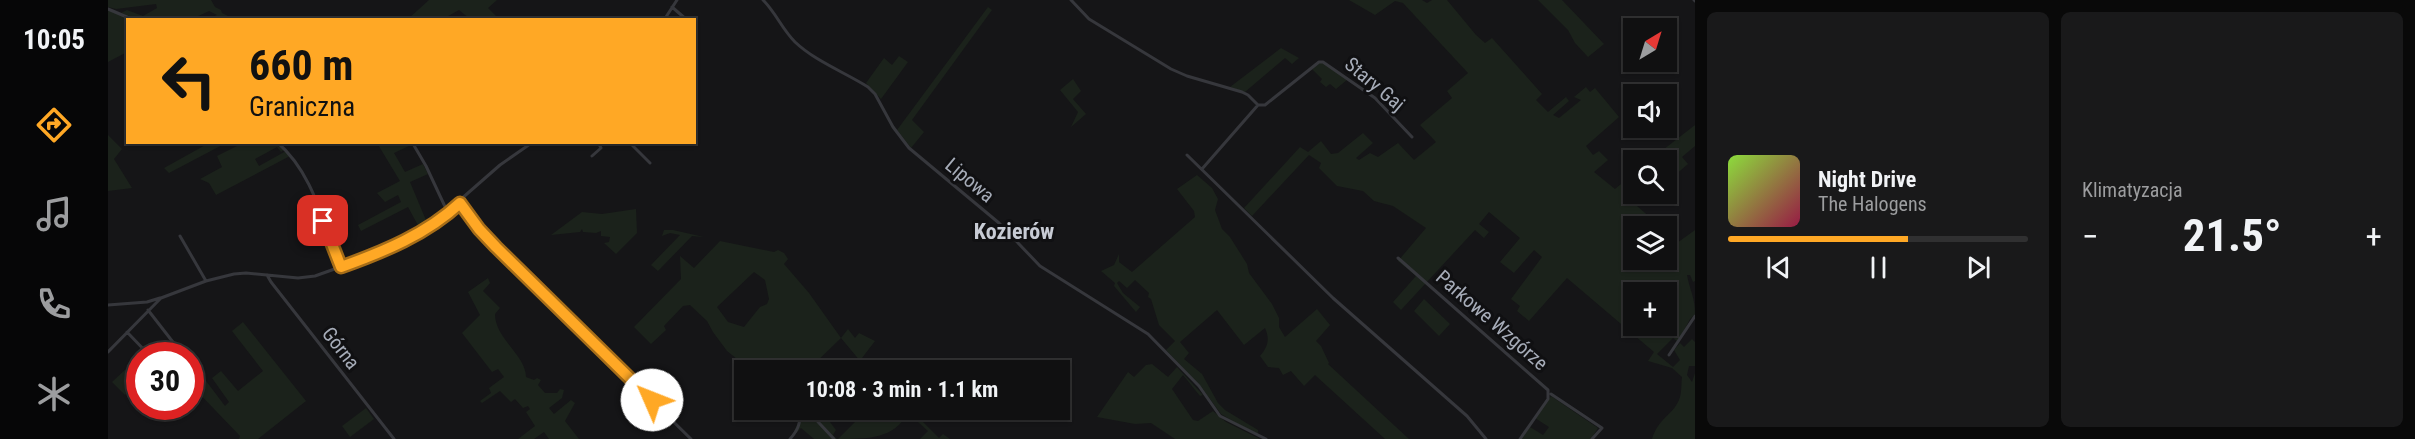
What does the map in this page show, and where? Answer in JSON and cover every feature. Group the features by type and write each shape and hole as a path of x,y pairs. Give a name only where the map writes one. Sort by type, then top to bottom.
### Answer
{"street":[{"path":"665,18 677,0"},
{"name":"Lipowa","path":"763,0 796,42 808,52 868,87 875,94 893,127 909,148 999,223 1033,260 1069,286 1148,334 1199,386 1220,416 1266,439"},
{"path":"1071,0 1089,19 1172,69 1242,92 1258,105 1202,169"},
{"path":"672,7 685,18"},
{"path":"108,9 129,18"},
{"name":"Stary Gaj","path":"1258,105 1266,105 1319,62 1323,62 1375,98 1412,137"},
{"path":"279,144 293,158 312,190 341,267"},
{"path":"413,144 448,213"},
{"path":"108,305 147,302 206,281 246,273 298,278 315,276 341,267 390,247 448,213 501,165 529,144"},
{"path":"592,156 601,148 599,144"},
{"path":"631,144 650,163"},
{"path":"1187,154 1333,298 1467,416 1486,439"},
{"path":"460,203 496,247 692,439"},
{"path":"180,236 206,281"},
{"name":"Parkowe Wzgórze","path":"1398,258 1550,394 1520,439"},
{"name":"Górna","path":"267,274 394,439"},
{"path":"108,352 161,298"},
{"path":"148,310 173,342"},
{"path":"1669,355 1695,316"},
{"path":"127,332 137,342"},
{"path":"1550,394 1602,428 1592,439"},
{"path":"790,439 798,431 800,420"},
{"path":"816,420 834,439"}],"shaded area":[{"path":"108,0 211,0 222,13 232,18 210,18 217,15 209,11 194,18 134,18 121,13 127,10 143,16 157,8 156,4 116,9 108,7"},
{"path":"429,0 497,0 488,8 495,18 469,18 459,10 445,18 409,18"},
{"path":"1349,0 1422,0 1427,3 1432,0 1447,0 1485,43 1492,38 1542,94 1536,100 1548,112 1566,97 1569,101 1553,115 1559,118 1581,100 1574,97 1586,87 1590,92 1595,88 1619,117 1586,146 1593,155 1599,151 1608,160 1594,172 1615,189 1623,182 1623,204 1640,204 1637,206 1648,216 1623,216 1623,270 1677,270 1677,243 1695,230 1695,281 1693,282 1690,275 1687,275 1695,314 1678,342 1673,338 1657,354 1673,367 1680,360 1674,350 1680,343 1684,347 1692,339 1695,342 1695,366 1689,366 1687,375 1692,382 1695,373 1695,439 1652,439 1658,426 1679,400 1682,377 1672,368 1648,361 1654,352 1635,336 1677,336 1677,282 1623,282 1623,326 1567,278 1529,321 1517,311 1520,306 1511,299 1542,257 1534,250 1514,273 1500,262 1520,238 1489,212 1479,224 1489,232 1484,238 1475,230 1401,310 1393,302 1416,276 1398,261 1426,228 1393,206 1374,201 1363,191 1337,186 1319,168 1321,163 1309,155 1252,216 1244,208 1300,147 1308,152 1321,141 1331,154 1338,153 1363,133 1373,143 1356,158 1359,160 1370,153 1378,157 1398,143 1414,160 1436,142 1420,125 1452,98 1447,91 1468,73 1403,3 1395,1 1375,15"},
{"path":"1538,0 1562,0 1604,44 1588,57 1575,43 1568,30"},
{"path":"988,7 992,10 912,120 924,132 911,148 897,130"},
{"path":"108,10 128,18 126,18 126,53 108,62"},
{"path":"1281,48 1299,58 1292,64 1285,58 1245,92 1230,87"},
{"path":"899,56 908,62 881,99 866,83 884,58 892,65"},
{"path":"1324,63 1348,79 1336,89 1330,84 1326,87 1312,69"},
{"path":"1073,79 1081,91 1073,99 1086,114 1071,127 1078,112 1060,90"},
{"path":"1695,125 1695,146 1682,157 1688,164 1677,173 1677,150 1663,150"},
{"path":"108,135 122,149 114,159 132,188 108,191"},
{"path":"207,144 224,144 169,173 164,168"},
{"path":"241,144 276,144 284,150 281,152 277,147 255,159 259,166 286,151 290,156 216,195 209,183 200,179 222,167 217,156"},
{"path":"378,144 410,144 394,153 405,172 423,164 428,174 410,182 428,225 420,229 408,207 361,231 358,225 401,202 398,195 385,202 377,193 400,181"},
{"path":"1197,175 1212,188 1218,199 1215,210 1222,229 1230,237 1247,264 1249,273 1272,304 1279,318 1279,327 1285,337 1317,309 1330,325 1316,341 1321,346 1328,364 1409,439 1385,439 1315,375 1304,386 1291,371 1283,375 1279,368 1268,367 1260,356 1267,343 1265,328 1244,345 1217,310 1180,342 1189,353 1184,359 1202,374 1218,403 1225,410 1258,430 1258,436 1221,414 1201,387 1166,350 1175,341 1159,325 1151,299 1148,297 1149,293 1135,280 1127,288 1119,281 1117,283 1123,293 1140,307 1136,312 1114,286 1115,283 1101,271 1114,265 1119,254 1119,262 1132,272 1195,217 1194,211 1177,189"},
{"path":"636,209 637,233 616,254 604,243 609,242 610,237 601,236 601,231 583,232 582,229 580,232 551,235 582,212 602,214"},
{"path":"664,230 704,237 692,236 658,271 651,265 680,235 670,233 662,236"},
{"path":"720,241 774,252 778,250 784,253 788,259 784,264 809,293 841,338 818,360 738,360 727,351 707,321 690,305 683,306 664,326 666,330 651,344 634,327 681,279 680,256 694,268","holes":["754,272 765,280 769,299 767,304 760,307 744,327 728,322 717,307"]},
{"path":"488,278 490,283 483,291 500,308 495,314 496,323 521,361 526,377 541,380 538,385 545,393 557,393 560,389 564,390 562,398 549,408 554,414 571,400 575,403 565,421 579,439 549,439 544,432 534,439 518,439 535,426 526,412 530,409 528,406 523,408 515,399 511,402 500,391 482,403 480,401 491,393 489,388 504,377 498,369 492,372 462,333 480,315 468,292"},
{"path":"1424,299 1450,324 1439,336 1414,311"},
{"path":"243,322 306,401 258,439 239,439 240,436 204,399 204,378 225,406 229,402 212,378 221,371 238,391 263,371 232,331"},
{"path":"848,329 855,338 859,333 875,341 862,358 864,360 859,360 841,338"},
{"path":"1152,364 1168,377 1177,367 1203,395 1200,396 1183,375 1172,389 1193,420 1198,421 1213,411 1226,422 1260,439 1175,439 1151,423 1135,424 1097,417 1128,372 1134,377 1146,365"},
{"path":"126,369 125,395 112,382"},
{"path":"1551,396 1598,428 1591,439 1521,439 1530,427 1543,435 1549,427 1535,418"},
{"path":"366,408 374,419 350,437 342,426"},
{"path":"796,420 828,420 836,430 833,435 837,439 814,439 801,428 791,439 798,422"},
{"path":"857,420 903,420 888,433 879,436 838,439"},
{"path":"916,420 921,420 939,438 943,434 950,439 920,439 928,431"}],"district":[{"name":"Kozierów","path":"1014,231"}],"route":[{"path":"323,221 341,267 414,235 460,203 496,247 652,400"}]}
